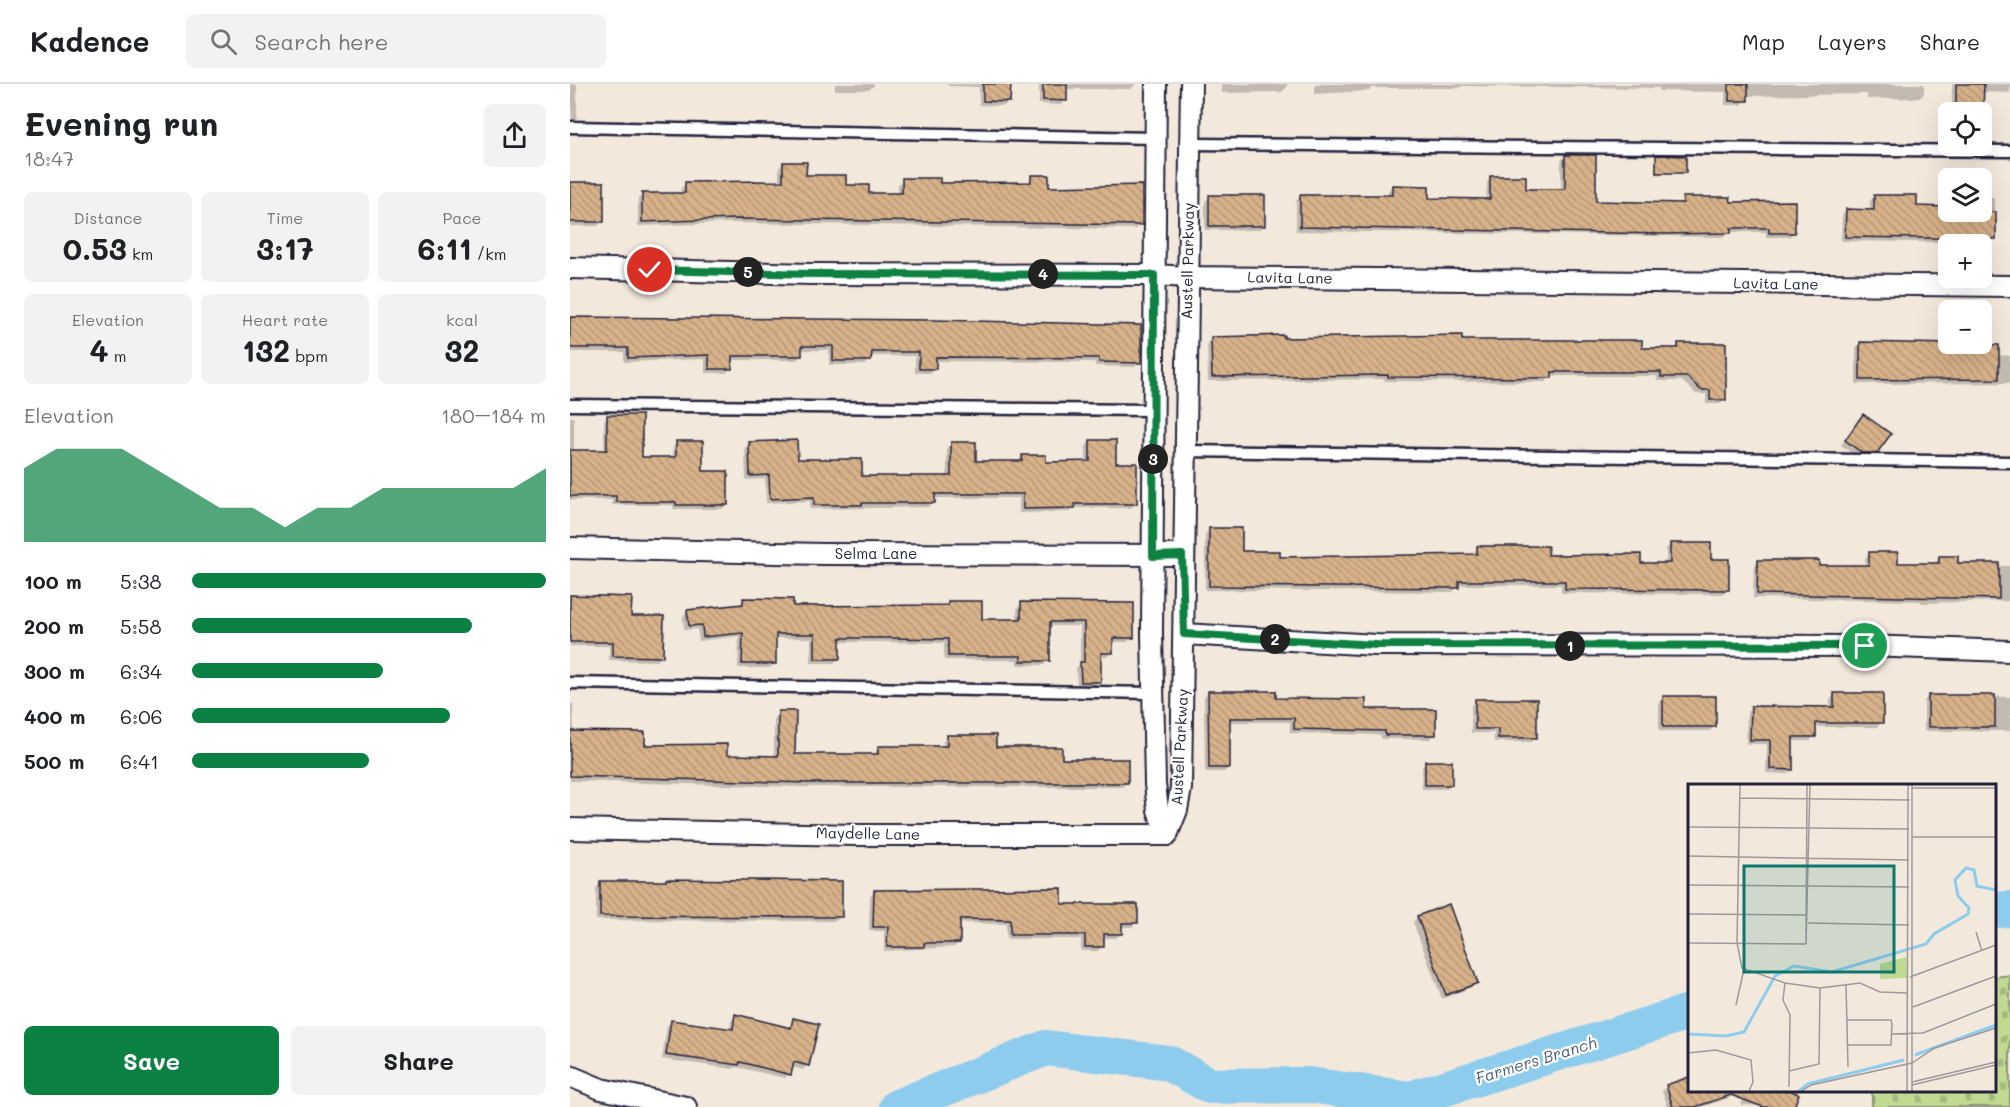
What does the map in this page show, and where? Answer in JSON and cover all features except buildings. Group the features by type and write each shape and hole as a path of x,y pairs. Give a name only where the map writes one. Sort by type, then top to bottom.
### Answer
{"street":[{"name":"Austell Parkway","path":"1156,84 1153,410 1155,784 1158,810 1167,835"},
{"name":"Austell Parkway","path":"1167,835 1177,810 1180,788 1191,84"},
{"name":"Lavita Lane","path":"570,268 823,274 1154,275 2010,286"},
{"name":"Selma Lane","path":"570,548 823,554 1182,555"},
{"path":"1184,634 1377,645 1853,646 2010,651"},
{"name":"Maydelle Lane","path":"570,829 856,835 1167,835"},
{"path":"570,1076 601,1089 686,1107"}],"lane":[{"path":"570,127 1155,138"},
{"path":"1190,144 2010,151"},
{"path":"570,405 1153,410"},
{"path":"1184,452 2010,462"},
{"path":"570,683 1154,693"}],"green space":[{"path":"2010,975 2010,1107 1872,1107 1872,1092 1995,1092 1995,977"}],"waterway":[{"name":"Farmers Branch","path":"1995,910 2010,909"},
{"name":"Farmers Branch","path":"897,1107 1046,1048 1169,1063 1210,1086 1309,1085 1410,1099 1688,1012"}],"route":[{"path":"650,270 811,274 1154,275 1153,556 1182,555 1184,634 1377,645 1865,646"}]}
